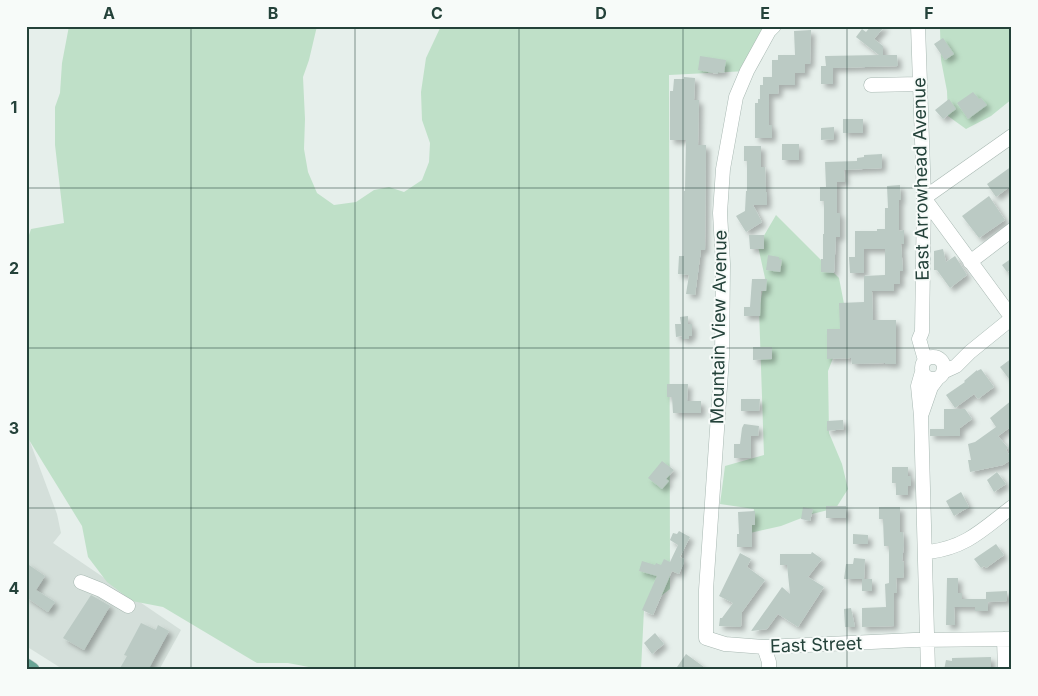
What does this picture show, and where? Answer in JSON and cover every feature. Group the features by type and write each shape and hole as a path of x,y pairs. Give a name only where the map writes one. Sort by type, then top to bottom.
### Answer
{"main road":[{"path":"26,666 32,670"}],"street":[{"name":"Mountain View Avenue","path":"706,638 706,590 722,357 723,264 720,213 723,169 736,96 769,31 774,26"},
{"name":"East Arrowhead Avenue","path":"918,26 924,198 922,332 927,338 934,367"},
{"path":"870,85 920,84"},
{"path":"928,670 921,416 931,387 934,367 956,366 970,352 1012,318 924,198 1012,136"},
{"path":"970,262 1012,230"},
{"path":"929,552 963,543 1012,507"},
{"path":"81,582 101,590 128,606"},
{"name":"East Street","path":"706,638 726,644 764,647 928,640 1008,639"},
{"path":"1004,670 1008,639"},
{"path":"764,647 769,662 769,670"}],"shaded area":[{"path":"26,431 57,514 61,533 53,543 181,630 159,670 64,670 26,646"}],"green space":[{"path":"69,26 317,26 303,77 304,149 308,172 317,193 334,205 356,202 374,190 389,187 404,192 422,180 429,162 430,143 422,120 421,92 426,58 441,26 782,26 747,71 669,75 670,589 644,609 641,670 319,669 288,663 257,663 163,607 132,601 107,582 88,557 82,526 26,435 26,244 31,229 64,223 55,145 55,107 60,93 62,63"},
{"path":"939,26 1012,26 1012,99 991,116 966,129 948,116"},
{"path":"776,215 839,278 845,309 840,340 828,371 829,433 842,464 848,489 836,508 812,514 781,526 750,533 754,509 720,504 725,466 764,455 759,309 765,278 758,246"}],"building":[{"path":"871,26 885,26 874,39 883,46 883,55 897,55 898,66 833,68 833,84 821,84 821,66 826,66 825,56 879,55 856,37 862,29 866,32"},
{"path":"811,30 810,64 805,64 805,73 795,73 795,85 779,85 778,94 769,94 769,125 772,125 772,138 755,138 755,103 758,103 758,99 760,99 760,85 763,85 763,77 772,77 772,60 778,60 778,55 795,55 794,31"},
{"path":"943,38 954,54 945,60 934,44"},
{"path":"700,56 726,60 724,73 718,72 718,74 698,70"},
{"path":"684,77 695,78 694,100 699,100 698,145 706,145 705,250 701,250 695,295 686,294 689,275 678,274 679,256 684,256 686,140 670,140 670,91 673,91 674,79 684,79"},
{"path":"973,92 987,105 968,119 957,103"},
{"path":"949,99 956,109 943,119 935,110"},
{"path":"843,119 863,119 863,133 843,133"},
{"path":"834,127 834,139 821,140 821,128"},
{"path":"782,144 799,144 799,160 782,160"},
{"path":"744,146 761,146 761,167 765,167 767,192 767,205 753,205 762,222 746,232 736,216 745,211 747,161 744,161"},
{"path":"882,154 882,168 844,170 845,182 837,182 837,213 840,213 840,237 836,237 834,273 821,272 824,201 820,201 820,187 826,187 825,162 857,161 857,158 864,157 864,155"},
{"path":"1012,166 1012,185 996,197 987,184"},
{"path":"900,185 899,231 904,230 904,244 901,244 903,271 900,271 900,284 894,284 894,291 872,291 873,320 896,320 896,364 852,364 851,358 827,359 827,329 840,329 839,303 864,302 864,276 885,275 885,249 864,249 864,273 850,273 849,257 855,257 855,231 885,229 885,208 888,208 887,186"},
{"path":"989,196 1005,220 979,238 962,216"},
{"path":"749,235 764,235 764,249 750,249"},
{"path":"943,249 946,262 955,256 967,275 950,288 937,270 934,270 934,251"},
{"path":"768,255 779,257 782,260 780,272 766,270"},
{"path":"1012,258 1012,269 1007,272 1002,265"},
{"path":"752,279 767,279 766,291 761,291 760,316 744,316 744,307 750,307"},
{"path":"688,316 688,324 692,324 692,336 689,336 689,339 682,339 682,336 676,337 675,324 681,324 680,317"},
{"path":"753,347 772,347 772,359 753,360"},
{"path":"1012,358 1012,383 1000,367"},
{"path":"981,369 994,387 978,399 974,394 955,408 946,395 965,382 977,370"},
{"path":"667,384 688,384 687,401 701,401 701,413 673,413 672,397 667,397"},
{"path":"741,399 760,399 759,411 741,411"},
{"path":"1012,400 1012,426 998,436 1008,448 1006,450 1012,459 1003,465 970,472 968,460 971,460 968,444 975,442 996,427 990,418"},
{"path":"944,409 965,409 972,419 960,428 960,436 930,436 930,429 944,429"},
{"path":"843,420 844,429 827,431 827,421"},
{"path":"744,424 759,426 758,436 751,436 751,458 734,458 734,444 740,444"},
{"path":"662,461 674,470 666,479 669,481 662,489 648,478"},
{"path":"892,467 908,467 908,476 911,476 911,486 908,486 908,495 896,495 896,483 892,483"},
{"path":"997,472 1006,484 994,492 987,480"},
{"path":"961,492 969,507 954,516 946,501"},
{"path":"826,506 846,506 846,518 826,518"},
{"path":"803,507 813,509 810,521 801,519"},
{"path":"879,507 900,507 900,532 903,532 904,545 902,561 904,562 904,572 903,578 896,578 897,593 894,593 894,626 862,627 862,608 886,607 885,584 889,583 889,546 884,546 883,519 879,519"},
{"path":"755,511 755,525 752,525 752,547 737,547 737,534 739,534 738,512"},
{"path":"679,531 690,537 680,557 684,559 684,562 679,574 672,571 653,615 642,610 657,576 639,571 642,561 655,565 656,563 661,565 664,559 670,562 678,545 670,540 673,533 677,534"},
{"path":"853,534 868,535 868,544 853,544"},
{"path":"996,544 1004,555 986,568 984,566 981,568 974,559"},
{"path":"812,552 822,559 808,577 824,587 798,627 778,614 767,629 751,631 782,587 790,594 787,565 780,565 780,554 811,554"},
{"path":"740,553 751,559 747,567 765,580 742,612 741,627 719,626 720,618 722,618 733,603 719,596"},
{"path":"854,558 865,559 864,579 844,579 846,564 853,564"},
{"path":"26,563 45,576 36,590 55,602 48,612 26,597"},
{"path":"947,578 958,578 958,593 962,593 962,599 986,599 986,592 1007,591 1007,601 988,602 988,611 975,611 975,607 954,607 955,625 946,625"},
{"path":"862,579 872,579 872,591 862,591"},
{"path":"91,595 110,606 84,650 63,638"},
{"path":"851,608 855,627 845,627 844,609"},
{"path":"141,623 156,630 158,625 169,631 148,670 119,670 127,656 124,655"},
{"path":"655,633 664,644 652,654 644,643"},
{"path":"686,654 693,659 708,670 675,670"},
{"path":"991,657 991,670 944,670 946,660 952,661 952,658"}]}
